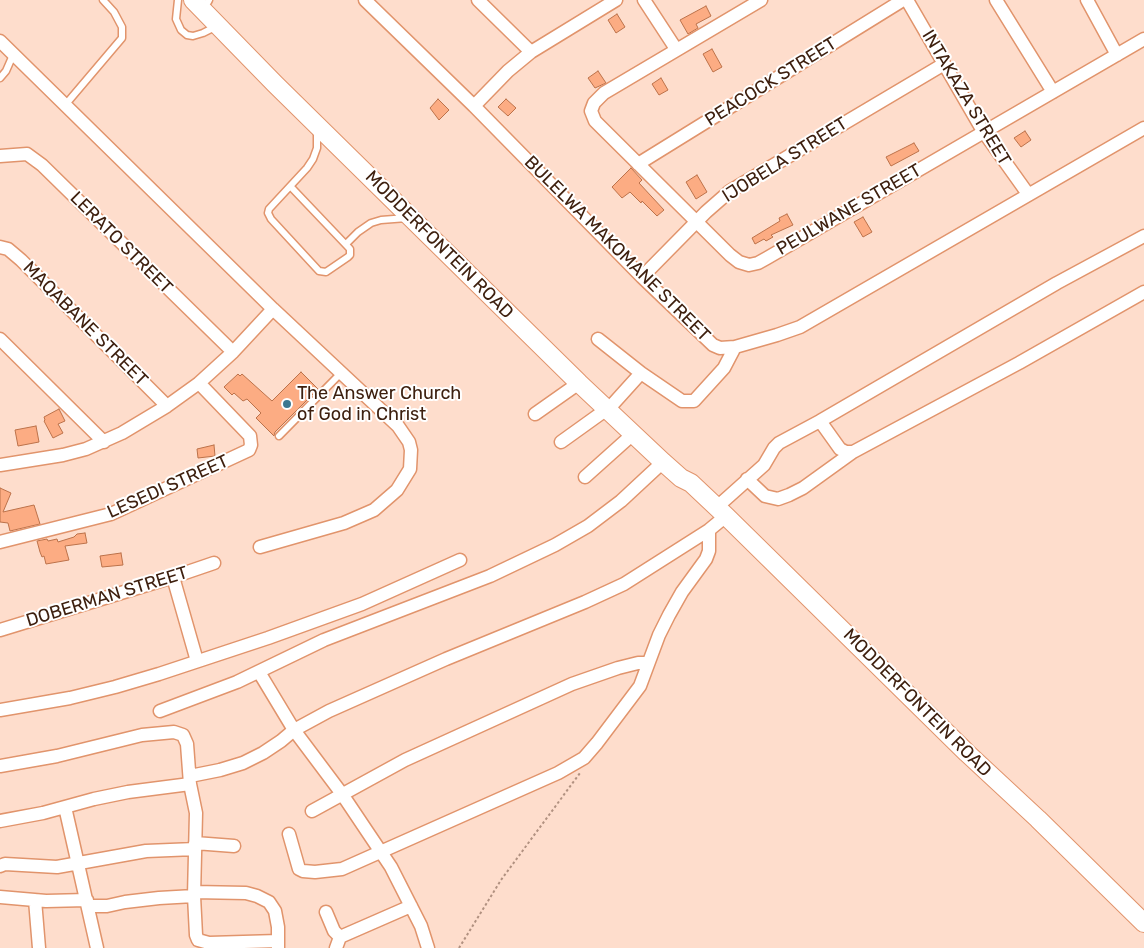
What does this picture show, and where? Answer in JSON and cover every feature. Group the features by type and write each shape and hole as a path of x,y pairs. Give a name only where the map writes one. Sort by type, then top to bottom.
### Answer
{"main road":[{"name":"MODDERFONTEIN ROAD","path":"204,0 218,25 316,124 579,383 610,406 676,464 686,473 691,483"},
{"name":"MODDERFONTEIN ROAD","path":"204,0 573,361 633,434 681,478 691,483 1144,923"}],"street":[{"name":"BULELWA MAKOMANE STREET","path":"365,0 474,106 642,277 713,345 720,348 735,347 800,327 1144,128"},
{"path":"478,0 531,52"},
{"path":"474,106 508,71 531,52 616,0"},
{"path":"644,0 676,49 761,0"},
{"name":"PEACOCK STREET","path":"638,164 903,0"},
{"name":"INTAKAZA STREET","path":"908,0 983,131 1028,194"},
{"path":"996,0 1053,92"},
{"path":"1087,0 1117,55"},
{"name":"PEULWANE STREET","path":"676,49 604,93 591,112 595,121 730,255 739,262 749,265 758,263 1144,39"},
{"path":"0,41 273,309 398,426 409,442 411,450 410,469 404,480 387,500 374,510 344,523 260,547"},
{"name":"IJOBELA STREET","path":"642,277 719,200 743,182 944,64"},
{"name":"LERATO STREET","path":"0,156 26,154 42,165 233,352"},
{"path":"0,821 190,780 243,763 282,741 294,730 329,711 616,587 709,530 747,479 764,465 779,443 1057,283 1144,236"},
{"name":"MAQABANE STREET","path":"0,248 8,249 21,260 167,406"},
{"path":"747,479 765,496 778,499 803,488 853,452 1019,363 1144,292"},
{"path":"0,465 63,455 86,449 104,442 167,406 199,383 233,352 273,309"},
{"path":"0,339 104,442"},
{"path":"598,339 641,373 682,401 694,401 724,368 735,347"},
{"path":"561,442 610,406 641,373"},
{"name":"LESEDI STREET","path":"0,542 111,514 248,450 252,446 250,436 199,383"},
{"path":"535,414 579,383"},
{"path":"820,421 840,449 846,452 853,452"},
{"path":"585,477 633,434"},
{"path":"160,711 205,695 259,672 324,640 490,576 555,545 588,526 621,501 663,462"},
{"path":"289,834 297,865 303,871 324,872 342,869 558,773 584,758 640,686 669,615 682,592 706,559 709,550 709,530"},
{"path":"0,710 70,698 115,687 268,638 362,604 460,560"},
{"name":"DOBERMAN STREET","path":"0,630 214,563"},
{"path":"173,577 197,661"},
{"path":"312,811 455,736 572,684 618,668 638,663 648,663"},
{"path":"259,672 294,730 342,794 391,867 421,926 428,948"},
{"path":"0,766 57,756 135,736 174,732 183,735 196,813 194,894 196,935 198,940 209,943 235,941 278,945 278,927 274,911 269,902 246,893 194,894 125,902 107,906 0,897"},
{"path":"65,807 97,948"},
{"path":"0,866 6,864 49,868 146,851 195,846 234,846"},
{"path":"35,900 39,948"},
{"path":"326,912 338,943 411,906"}],"lane":[{"path":"66,104 122,38 122,27 114,12 102,0"},
{"path":"178,0 176,19 181,30 187,35 193,36 203,33 218,25"},
{"path":"0,78 6,71 13,55"},
{"path":"291,187 346,244 350,252 348,257 326,272 319,271 269,215 269,210 291,187 313,159 318,138 316,124"},
{"path":"346,244 358,232 372,223 381,220 412,218"},
{"path":"279,436 341,373"}],"path":[{"path":"459,948 501,880 579,775 584,758"}],"building":[{"path":"706,6 711,16 696,24 698,28 688,34 680,20"},
{"path":"617,14 625,27 616,33 608,20"},
{"path":"712,49 722,67 713,72 703,54"},
{"path":"598,71 606,83 595,88 588,78"},
{"path":"661,78 668,90 659,95 652,84"},
{"path":"438,99 449,110 439,120 430,108"},
{"path":"506,99 516,108 508,116 498,107"},
{"path":"1025,131 1031,140 1021,147 1014,138"},
{"path":"914,143 919,151 891,166 886,157"},
{"path":"631,168 642,180 639,183 664,210 657,216 630,192 622,198 612,187"},
{"path":"697,175 707,192 696,199 686,182"},
{"path":"787,214 793,225 771,235 773,237 766,241 764,239 755,244 752,238 780,221 779,218"},
{"path":"863,217 872,232 863,237 854,222"},
{"name":"The Answer Church of God in Christ","path":"301,372 318,389 275,432 274,436 256,418 261,413 247,399 243,401 234,393 232,395 224,387 238,374 240,376 242,374 272,401"},
{"path":"59,409 65,421 58,424 63,433 53,438 44,421 44,417"},
{"path":"36,426 39,442 18,446 15,430"},
{"path":"214,445 215,456 198,458 197,449"},
{"path":"0,488 11,493 3,512 34,505 40,524 10,531 8,523 0,522"},
{"path":"85,533 87,543 65,546 69,560 46,564 37,541 57,539 58,542 74,537 77,534"},
{"path":"121,553 123,565 102,567 100,556"}],"place":[{"name":"The Answer Church of God in Christ","path":"287,404"}]}
